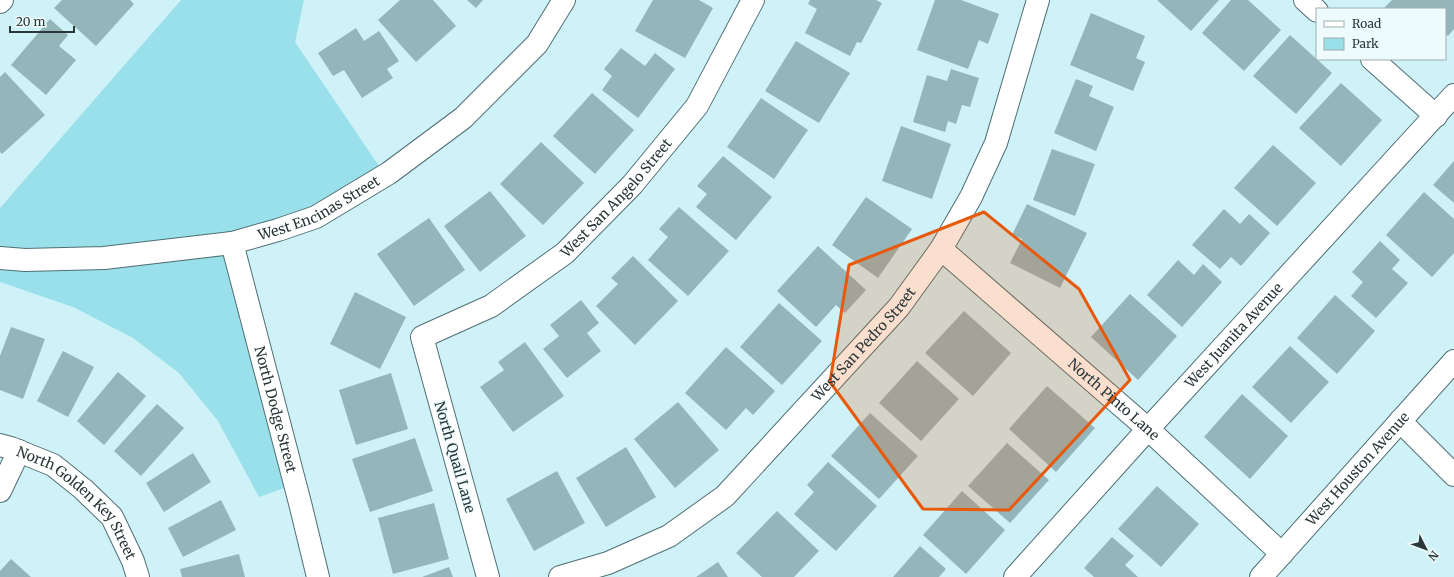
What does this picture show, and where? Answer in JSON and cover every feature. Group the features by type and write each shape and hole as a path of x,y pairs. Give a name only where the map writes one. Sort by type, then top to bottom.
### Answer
{"street":[{"name":"West Encinas Street","path":"0,258 25,260 104,258 232,243 316,217 389,173 463,118 537,44 564,0"},
{"name":"West San Angelo Street","path":"422,337 491,306 565,253 632,185 697,106 753,0"},
{"name":"West San Pedro Street","path":"560,577 608,563 669,536 725,496 899,307 941,249 971,197 996,143 1038,0"},
{"path":"1305,0 1316,9"},
{"path":"1373,60 1436,116"},
{"name":"West Juanita Avenue","path":"1016,577 1148,429 1454,95"},
{"name":"North Dodge Street","path":"232,243 318,577"},
{"name":"North Pinto Lane","path":"941,249 1148,429 1282,554"},
{"name":"North Quail Lane","path":"422,337 488,577"},
{"name":"West Houston Avenue","path":"1261,577 1454,361"},
{"path":"1400,421 1454,474"},
{"path":"0,491 10,448"},
{"name":"North Golden Key Street","path":"10,448 53,465 83,489 112,517 133,561 138,577"}],"highlighted area":[{"path":"984,212 1079,289 1130,380 1009,510 923,509 830,382 849,265"}],"green space":[{"path":"181,0 304,0 295,42 379,166 308,208 237,234 301,482 259,497 218,421 179,373 133,338 73,307 0,282 0,208"}],"building":[{"path":"62,0 130,0 134,4 96,46 54,8"},
{"path":"400,0 433,0 456,26 416,62 378,20"},
{"path":"467,0 483,0 476,8"},
{"path":"653,0 699,0 713,8 685,58 635,31"},
{"path":"810,0 876,0 882,3 861,43 857,42 850,56 805,33 817,9 808,4"},
{"path":"935,0 961,0 999,14 988,44 979,40 968,69 917,50"},
{"path":"1157,0 1219,0 1191,31"},
{"path":"1231,0 1248,0 1281,30 1244,71 1202,33"},
{"path":"1392,0 1454,0 1454,29 1448,36 1446,35 1446,8 1384,8"},
{"path":"1091,13 1145,36 1136,58 1145,62 1133,91 1070,65"},
{"path":"50,19 68,35 59,46 76,60 46,95 11,65"},
{"path":"356,28 364,41 379,31 399,61 387,69 393,78 362,98 344,70 333,76 318,53"},
{"path":"1290,35 1332,73 1296,114 1253,76"},
{"path":"796,41 850,73 819,123 765,91"},
{"path":"621,48 645,66 655,53 675,69 638,118 602,90 612,76 604,69"},
{"path":"951,69 979,78 970,107 962,105 956,124 948,121 945,132 913,122 927,75 947,81"},
{"path":"5,72 45,115 2,154 0,152 0,77"},
{"path":"1076,79 1093,86 1089,96 1114,107 1096,151 1054,133"},
{"path":"1341,83 1382,120 1341,166 1299,128"},
{"path":"592,93 634,130 595,174 553,136"},
{"path":"761,98 808,130 774,179 727,147"},
{"path":"901,126 951,144 932,199 882,181"},
{"path":"541,142 584,183 543,225 500,184"},
{"path":"1273,145 1316,183 1277,226 1234,188"},
{"path":"1052,149 1095,164 1075,216 1033,200"},
{"path":"723,156 772,197 736,240 696,207 707,194 697,186"},
{"path":"1454,161 1454,203 1433,185"},
{"path":"490,191 526,236 480,272 444,226"},
{"path":"1424,192 1454,219 1454,253 1432,277 1386,235"},
{"path":"866,197 912,229 878,278 832,245"},
{"path":"1027,204 1087,233 1060,288 1010,263 1022,239 1012,235"},
{"path":"679,207 729,251 688,296 648,260 668,237 659,229"},
{"path":"1224,209 1240,224 1249,214 1270,233 1241,266 1231,257 1220,269 1192,245"},
{"path":"429,218 465,270 414,306 377,254"},
{"path":"1380,241 1400,260 1392,269 1408,283 1376,318 1351,296 1363,282 1352,272"},
{"path":"818,246 866,290 845,313 836,305 816,327 777,291"},
{"path":"633,256 678,301 635,345 596,306 618,284 611,278"},
{"path":"1178,260 1194,275 1203,264 1222,282 1182,327 1147,295"},
{"path":"355,292 406,317 380,369 330,344"},
{"path":"1130,294 1177,336 1138,380 1091,337"},
{"path":"1335,295 1375,331 1337,374 1297,338"},
{"path":"581,300 599,323 587,333 601,351 567,378 543,349 559,336 550,325"},
{"path":"779,303 822,341 782,385 740,347"},
{"path":"964,311 1011,353 973,396 925,353"},
{"path":"11,327 45,339 23,399 0,390 0,356"},
{"path":"525,342 564,396 513,432 480,387 504,370 498,362"},
{"path":"1290,346 1329,382 1291,423 1252,387"},
{"path":"726,347 775,391 753,415 746,408 726,430 685,393"},
{"path":"63,351 94,367 68,417 37,401"},
{"path":"917,361 959,399 921,441 879,403"},
{"path":"118,372 146,396 104,445 77,421"},
{"path":"391,373 408,429 356,445 339,390"},
{"path":"1047,386 1095,428 1056,472 1009,429"},
{"path":"1242,394 1288,436 1250,479 1204,437"},
{"path":"678,402 719,450 675,488 634,439"},
{"path":"157,404 184,428 141,476 114,451"},
{"path":"870,413 918,456 879,499 831,456"},
{"path":"415,438 433,491 370,512 352,459"},
{"path":"1007,443 1049,480 1010,523 968,486"},
{"path":"626,447 656,497 606,527 576,478"},
{"path":"193,453 211,482 164,512 146,483"},
{"path":"828,462 877,506 836,551 794,514 814,492 807,485"},
{"path":"557,471 585,523 534,551 506,499"},
{"path":"1157,486 1199,524 1161,567 1118,529"},
{"path":"962,491 1005,530 966,574 923,535"},
{"path":"221,500 236,530 183,557 168,528"},
{"path":"434,503 449,559 393,574 378,518"},
{"path":"777,511 819,551 794,577 762,577 736,553"},
{"path":"1112,537 1134,556 1125,565 1138,577 1094,577 1084,568"},
{"path":"920,546 946,569 939,577 893,577"},
{"path":"239,554 245,577 182,577 180,569"},
{"path":"11,559 31,577 0,577 0,571"},
{"path":"718,562 728,577 696,577"},
{"path":"449,567 453,577 422,577"}]}
